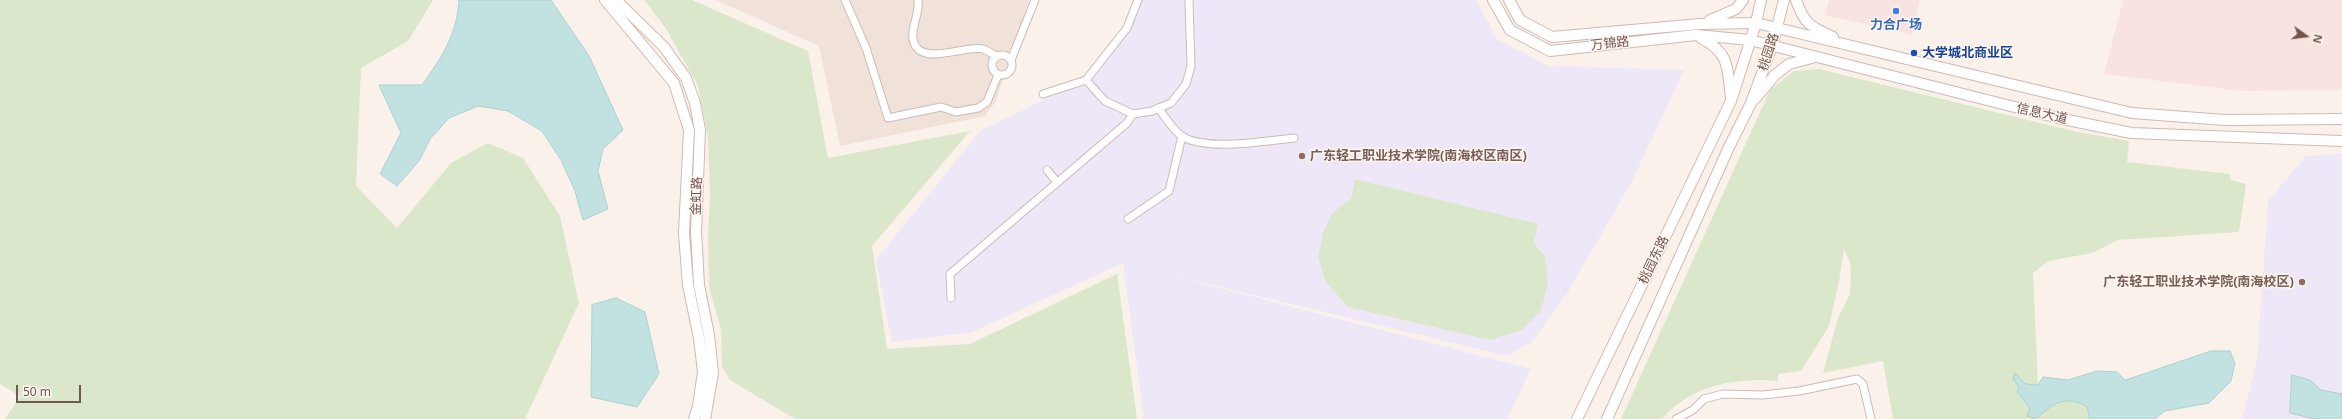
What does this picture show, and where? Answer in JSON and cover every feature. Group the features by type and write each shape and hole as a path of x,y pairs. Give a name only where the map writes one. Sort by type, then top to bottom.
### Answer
{"main road":[{"name":"金虹路","path":"605,0 674,83 689,130 684,233 688,285 699,338 703,372 698,406 694,419"},
{"name":"金虹路","path":"616,0 664,46 686,78 694,103 700,130 696,231 698,285 709,336 714,373 705,419"},
{"name":"万锦路","path":"1493,0 1510,30 1550,51 1696,35 1750,40"},
{"name":"万锦路","path":"1509,0 1520,20 1552,37 1700,24 1756,23"},
{"path":"1700,24 1736,9 1743,0"},
{"name":"桃园路","path":"1731,101 1756,23 1761,0"},
{"name":"桃园路","path":"1752,103 1772,46 1784,0"},
{"path":"1796,0 1801,14 1810,26 1854,46"},
{"name":"信息大道","path":"1756,23 2132,113 2224,120 2342,119"},
{"path":"1696,35 1722,51 1727,67 1731,101"},
{"name":"信息大道","path":"1750,40 1812,58 2058,118 2131,133 2342,141"},
{"path":"1752,103 1776,75 1789,64 1812,58"},
{"name":"桃园东路","path":"1577,419 1731,101"},
{"name":"桃园东路","path":"1607,419 1729,147 1752,103"}],"street":[{"path":"845,0 866,48 888,118 941,107 956,112 978,108 987,102 998,75"},
{"path":"918,0 919,7 912,37 914,43 920,51 930,54 950,53 982,48 996,56 1003,55 1011,60"},
{"path":"996,56 992,64 993,71 998,75 1008,73 1012,67 1011,60 1035,0"},
{"path":"1043,94 1086,80 1127,28 1138,0"},
{"path":"1086,80 1105,101 1133,114 1171,103 1186,84 1191,66 1189,0"},
{"path":"1158,108 1182,136 1212,143 1236,144 1294,138"},
{"path":"951,298 950,274 1127,123 1133,114"},
{"path":"1128,220 1169,190 1182,136"},
{"path":"1047,170 1058,182"},
{"path":"1676,419 1693,410 1704,399 1723,394 1770,395 1799,391 1857,379 1863,384 1871,419"}],"shaded area":[{"path":"716,0 1029,0 996,101 985,116 840,146 819,46"},
{"name":"广东轻工职业技术学院(南海校区南区)","path":"1138,0 1476,0 1497,39 1549,66 1684,70 1632,181 1568,292 1532,342 1507,356 1158,272 1531,369 1507,419 1144,419 1123,263 972,332 892,342 876,260 981,130 1086,80 1127,28"},
{"path":"1829,0 1920,0 1912,35 1825,15"},
{"path":"2123,0 2342,0 2342,90 2241,91 2104,74"},
{"name":"广东轻工职业技术学院(南海校区)","path":"2342,154 2342,419 2242,419 2257,362 2268,201 2306,156"}],"green space":[{"path":"0,0 433,0 408,41 361,68 356,186 397,228 451,163 488,143 523,158 560,216 579,303 525,419 5,419 20,396 0,384"},
{"path":"644,0 692,0 808,51 828,158 970,131 872,246 887,349 970,344 1117,274 1137,419 795,419 730,380 722,366 721,329 709,287 708,234 710,196 708,137 698,86 665,27"},
{"path":"1819,69 2077,132 2129,141 2127,162 2229,174 2231,180 2246,184 2239,232 2118,240 2092,253 2048,261 2033,273 2038,385 2025,384 2019,387 2017,393 2031,408 2027,416 2036,418 2054,405 2072,402 2079,403 2087,407 2090,419 1893,419 1883,361 1823,373 1838,318 1850,294 1851,265 1844,249 1839,282 1829,326 1801,371 1778,374 1778,381 1762,380 1730,383 1700,391 1673,408 1662,419 1621,419 1770,90 1794,71"},
{"path":"1355,179 1538,224 1534,243 1545,257 1548,283 1541,311 1522,330 1490,340 1348,307 1325,281 1318,257 1323,233 1332,213 1351,199"}],"water":[{"path":"459,0 551,0 589,56 623,130 603,149 598,171 608,209 583,220 575,191 561,160 542,131 508,111 478,106 449,118 430,139 419,161 397,186 380,174 401,133 379,85 422,85 442,55 452,35 458,13"},
{"path":"616,298 645,312 659,374 637,407 591,397 592,305"},
{"path":"2211,351 2230,351 2235,363 2231,381 2209,403 2165,411 2155,419 2090,419 2087,407 2072,401 2066,401 2054,405 2036,419 2027,416 2030,408 2017,392 2019,387 2013,379 2015,373 2025,384 2038,385 2043,377 2068,380 2097,371 2117,372 2125,380"},
{"path":"2292,375 2310,380 2321,390 2342,394 2342,419 2314,419 2290,413"}],"place":[{"name":"力合广场","path":"1896,11"},
{"name":"大学城北商业区","path":"1914,53"},
{"name":"广东轻工职业技术学院(南海校区南区)","path":"1302,156"},
{"name":"广东轻工职业技术学院(南海校区)","path":"2302,282"}]}
